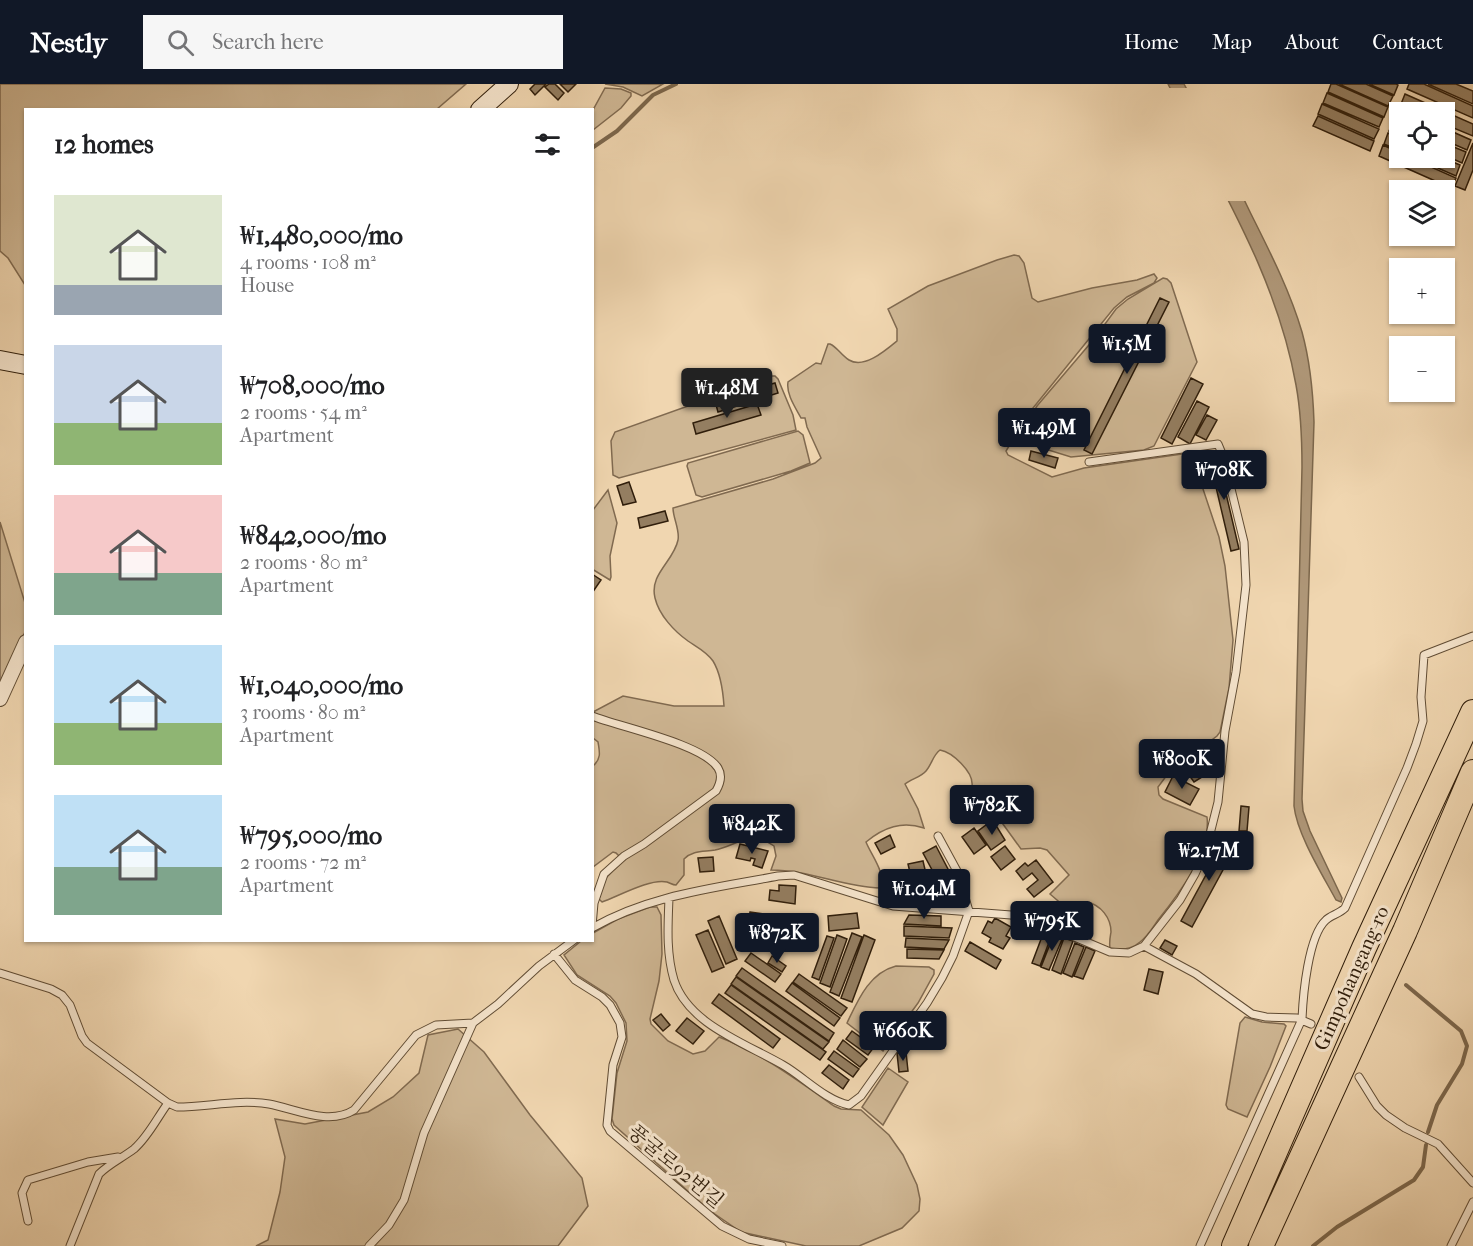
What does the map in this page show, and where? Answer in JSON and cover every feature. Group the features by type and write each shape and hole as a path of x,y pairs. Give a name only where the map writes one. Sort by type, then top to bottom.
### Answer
{"highway":[{"name":"Gimpohangang-ro","path":"1234,1246 1364,948 1473,712"},
{"name":"Gimpohangang-ro","path":"1261,1246 1405,931 1473,772"}],"street":[{"path":"482,108 509,84"},
{"path":"0,360 24,365"},
{"path":"0,699 24,646"}],"lane":[{"path":"594,926 627,910 669,898 778,876 794,875 893,906 994,912 1025,918 1110,952 1129,952 1144,946 1162,926 1186,890 1202,861 1210,834 1218,802 1225,731 1236,672 1246,585 1245,551 1229,480 1218,444 1089,462"},
{"path":"1200,1246 1302,1019 1309,961 1322,925 1326,919 1340,913 1345,908 1407,768 1423,721 1421,697 1424,655 1473,636"},
{"path":"594,717 676,743 711,761 718,768 720,784 716,790 644,844 624,856 604,874 594,903"},
{"path":"669,898 670,963 678,991 686,1003 708,1024 787,1068 837,1101 849,1105 861,1096 927,1003 953,956 969,911 957,871 938,836"},
{"path":"369,1246 389,1226 404,1200 427,1124 473,1023 571,942"},
{"path":"1144,946 1196,974 1252,1014 1302,1019 1311,1024"},
{"name":"풍굴로92번길","path":"554,954 575,980 610,1005 620,1023 622,1037 612,1071 607,1125 610,1131 722,1226 749,1239 782,1246"},
{"path":"0,974 62,994 70,1005 87,1043 168,1103 177,1107 254,1102 318,1116 341,1117 354,1110 416,1035 436,1025 473,1023"},
{"path":"1359,1077 1377,1106 1386,1115 1405,1128 1438,1144 1473,1183"},
{"path":"28,1221 22,1193 28,1180 88,1162 121,1156 132,1151 168,1103"},
{"path":"70,1246 99,1174 121,1156"},
{"path":"1451,1246 1473,1202"}],"shaded area":[{"path":"0,84 466,84 438,108 24,108 24,283 8,258 0,251"},
{"path":"605,84 663,84 642,96 623,87"},
{"path":"1168,84 1184,84 1210,132 1279,272 1292,302 1305,343 1311,377 1314,422 1302,799 1303,811 1310,831 1342,898 1341,902 1336,900 1311,854 1300,829 1294,806 1302,467 1301,426 1296,385 1275,306 1260,268"},
{"path":"605,88 621,89 631,93 621,108 594,129 594,108"},
{"path":"1014,255 1019,256 1024,263 1032,298 1038,302 1092,288 1137,280 1154,274 1157,278 1154,283 1127,297 1114,308 1029,413 1006,451 1008,455 1052,477 1084,468 1189,453 1192,456 1219,537 1225,566 1233,640 1229,688 1220,732 1170,771 1158,787 1159,795 1163,799 1207,817 1204,844 1192,872 1143,940 1130,948 1110,948 1111,927 1104,913 1097,906 1087,902 1078,905 1071,912 1050,894 1069,875 1047,850 1021,849 1000,820 979,815 968,800 972,786 970,775 956,759 940,750 924,773 905,784 918,809 924,828 901,825 886,829 866,842 880,871 882,883 880,888 771,870 776,856 774,846 766,841 751,839 687,856 684,859 684,875 676,885 667,882 652,883 602,902 599,899 605,879 623,860 613,852 594,866 594,765 599,758 599,753 598,742 594,739 594,711 623,696 674,706 724,706 720,677 713,661 705,652 672,627 655,598 656,582 676,548 678,540 673,508 773,479 815,463 821,458 805,418 801,418 788,391 788,382 816,363 821,364 828,344 855,362 874,358 897,341 897,329 888,309 928,286"},
{"path":"1163,278 1171,283 1197,362 1154,446 1144,450 1071,457 1016,440 1037,406 1094,339 1116,309"},
{"path":"772,376 778,379 793,415 796,430 619,478 613,475 611,441 615,432"},
{"path":"798,431 803,435 810,463 791,471 702,497 696,495 688,463"},
{"path":"608,490 617,523 610,556 610,580 594,570 594,509"},
{"path":"0,522 24,600 24,634 0,687"},
{"path":"650,907 657,907 661,915 662,954 659,981 650,1019 651,1024 668,1041 693,1054 705,1051 719,1037 734,1043 764,1059 834,1106 841,1109 861,1110 889,1135 903,1155 917,1185 920,1199 919,1211 902,1228 859,1246 806,1246 741,1232 709,1210 614,1125 612,1119 617,1073 627,1041 626,1023 610,996 577,975 564,955 580,942 594,942 594,932 618,919"},
{"path":"896,966 929,967 934,970 934,974 918,1003 883,1051 847,1023 860,997 872,981"},
{"path":"1245,1017 1286,1026 1247,1117 1228,1109 1226,1105 1240,1023"},
{"path":"458,1029 484,1052 530,1115 582,1178 588,1206 558,1246 256,1246 268,1240 280,1192 285,1157 275,1119 305,1124 368,1112 393,1097 419,1073 428,1035"},
{"path":"888,1068 908,1082 883,1125 862,1107"}],"pier":[{"path":"1167,88 1190,88 1248,201 1227,201"}],"building":[{"path":"535,84 546,84 535,95 530,89"},
{"path":"555,84 564,93 558,100 545,87"},
{"path":"560,84 576,84 568,92"},
{"path":"1331,84 1336,84 1388,107 1384,117 1328,92"},
{"path":"1339,84 1366,84 1393,96 1388,106"},
{"path":"1369,84 1396,84 1398,85 1394,95"},
{"path":"1409,84 1424,84 1473,106 1473,118 1455,110 1455,102 1437,102 1407,89"},
{"path":"1428,84 1456,84 1473,91 1473,104"},
{"path":"1327,93 1383,118 1379,127 1323,103"},
{"path":"1405,94 1423,102 1402,102"},
{"path":"1322,104 1379,129 1374,139 1318,114"},
{"path":"1318,116 1374,141 1370,151 1313,126"},
{"path":"1455,116 1473,124 1473,136 1455,129"},
{"path":"1388,133 1389,133 1389,146 1384,144"},
{"path":"1455,133 1471,140 1467,150 1455,145"},
{"path":"1473,143 1473,170 1465,190 1455,186"},
{"path":"1383,145 1389,148 1389,160 1379,156"},
{"path":"1455,148 1466,152 1462,163 1455,160"},
{"path":"1455,163 1460,165 1456,176 1438,168 1455,168"},
{"path":"1406,168 1434,168 1456,178 1455,180 1433,180"},
{"path":"1160,298 1169,302 1092,454 1084,450"},
{"path":"1191,378 1203,384 1172,444 1161,438"},
{"path":"775,383 778,393 718,412 715,401"},
{"path":"1197,401 1209,407 1190,444 1178,437"},
{"path":"757,404 761,415 696,434 693,423"},
{"path":"1207,415 1217,420 1206,440 1196,435"},
{"path":"1031,451 1058,458 1055,468 1029,460"},
{"path":"1205,451 1213,486 1205,488 1197,453"},
{"path":"1216,451 1239,549 1231,551 1208,453"},
{"path":"629,482 636,502 623,505 617,486"},
{"path":"665,511 668,521 640,528 638,518"},
{"path":"594,575 601,580 594,590"},
{"path":"1192,762 1202,777 1194,782 1184,768"},
{"path":"1173,776 1199,789 1190,805 1165,792"},
{"path":"1241,806 1249,807 1247,831 1239,831"},
{"path":"986,825 997,827 1005,840 991,850 978,831"},
{"path":"974,828 986,845 974,854 962,837"},
{"path":"890,835 895,847 881,854 875,843"},
{"path":"1226,838 1237,844 1192,927 1181,921"},
{"path":"740,844 768,851 762,868 753,865 755,859 751,858 750,861 736,858"},
{"path":"936,846 950,873 937,879 923,853"},
{"path":"1005,846 1015,859 1001,870 991,857"},
{"path":"713,857 714,871 700,872 698,858"},
{"path":"1036,860 1053,882 1034,897 1027,889 1038,880 1032,873 1023,880 1016,871 1025,863 1028,866"},
{"path":"923,861 930,891 915,894 908,864"},
{"path":"779,885 796,886 795,904 769,900 770,890 779,891"},
{"path":"750,912 772,915 769,939 746,936"},
{"path":"857,913 859,928 829,931 828,916"},
{"path":"775,915 793,918 790,940 772,938"},
{"path":"909,915 941,916 941,926 904,924"},
{"path":"719,916 737,959 726,964 708,921"},
{"path":"995,918 1011,927 1006,936 1010,938 1003,949 989,942 991,938 982,933 988,921 992,923"},
{"path":"904,926 952,928 949,938 904,936"},
{"path":"708,930 724,967 712,972 696,935"},
{"path":"852,933 862,937 839,996 830,992"},
{"path":"1043,934 1051,937 1040,966 1032,963"},
{"path":"1054,934 1063,937 1049,970 1041,967"},
{"path":"837,935 847,939 830,987 820,983"},
{"path":"864,935 875,940 852,1002 841,998"},
{"path":"827,936 834,938 819,980 812,977"},
{"path":"906,938 949,940 944,949 905,947"},
{"path":"1064,938 1073,941 1061,974 1052,970"},
{"path":"1165,940 1177,946 1172,955 1160,948"},
{"path":"970,942 1001,960 996,969 965,951"},
{"path":"1075,943 1084,947 1072,977 1063,973"},
{"path":"1086,947 1095,951 1083,979 1074,976"},
{"path":"907,949 944,950 939,959 907,958"},
{"path":"751,953 781,974 775,982 745,961"},
{"path":"772,956 786,966 782,972 768,963"},
{"path":"742,968 834,1033 829,1041 736,976"},
{"path":"1149,969 1163,972 1158,994 1144,990"},
{"path":"799,974 847,1008 841,1016 793,982"},
{"path":"736,977 829,1042 823,1049 731,984"},
{"path":"792,983 840,1018 834,1026 786,991"},
{"path":"731,985 826,1052 820,1060 725,993"},
{"path":"719,994 780,1039 773,1048 712,1003"},
{"path":"661,1014 670,1025 663,1031 653,1020"},
{"path":"687,1018 704,1031 693,1044 676,1031"},
{"path":"852,1031 874,1047 868,1055 846,1039"},
{"path":"843,1040 867,1059 860,1067 837,1049"},
{"path":"834,1051 859,1069 853,1077 828,1059"},
{"path":"906,1052 908,1071 899,1072 897,1053"},
{"path":"829,1065 849,1080 843,1089 822,1073"}],"waterway":[{"path":"594,147 617,131 653,95 676,84"},
{"path":"1406,985 1461,1031 1467,1046 1462,1064 1437,1105 1428,1132"},
{"path":"1313,1246 1337,1227 1414,1180 1423,1167 1426,1145"}]}
